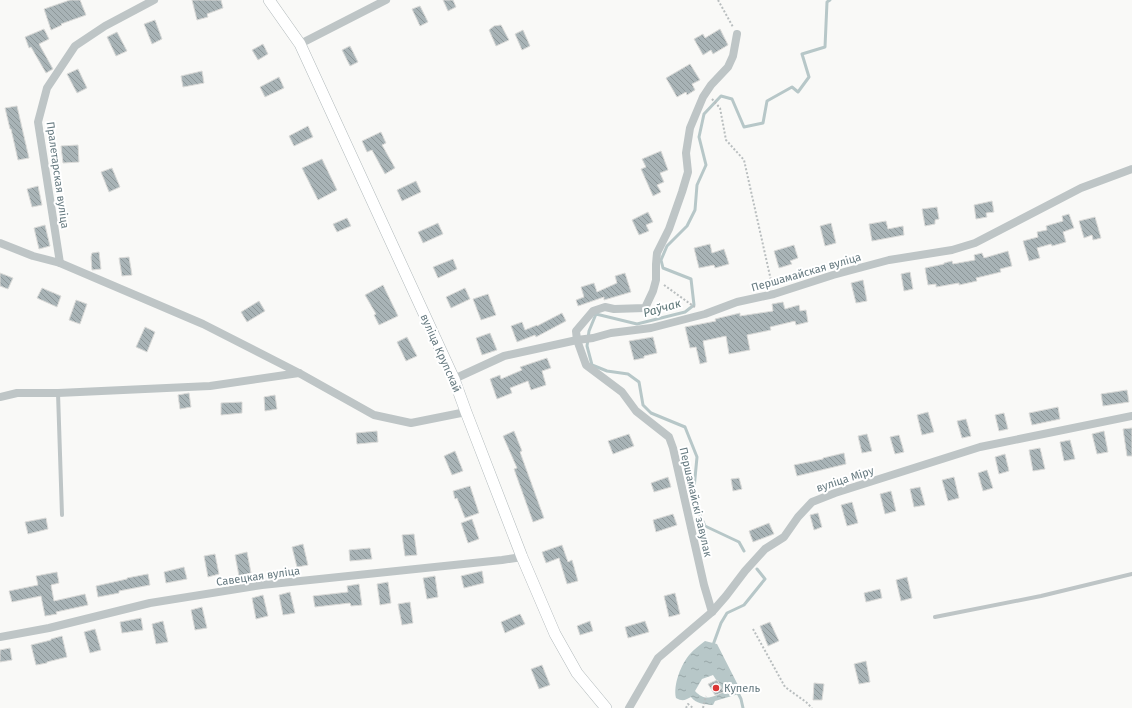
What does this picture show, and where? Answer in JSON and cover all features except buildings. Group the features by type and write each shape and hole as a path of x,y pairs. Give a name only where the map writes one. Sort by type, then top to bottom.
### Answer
{"street":[{"name":"Пралетарская вуліца","path":"60,263 38,122 47,88 75,46 105,26 154,0"},
{"name":"вуліца Крупскай","path":"269,0 300,44 454,379 522,557 555,634 577,673 606,708"},
{"path":"300,44 386,0"},
{"path":"580,339 576,331 592,311 605,307 614,309 645,308 653,291 656,280 657,253 671,224 688,172 686,153 690,128 703,97 711,85 728,67 731,61 737,34"},
{"name":"Першамайская вуліца","path":"454,379 504,356 611,333 651,328 705,314 737,302 774,294 833,275 889,260 952,250 975,244 1081,188 1132,169"},
{"path":"0,243 33,256 60,263 203,324 298,373 374,416 412,423 466,412"},
{"name":"Першамайскі завулак","path":"580,339 586,365 622,392 636,411 669,437 673,448 704,585 712,612"},
{"path":"0,397 17,393 58,393 210,386 298,373"},
{"name":"вуліца Міру","path":"629,708 658,658 712,612 764,549 784,537 798,517 812,502 835,493 980,447 1132,416"},
{"name":"Савецкая вуліца","path":"0,637 49,628 150,603 262,585 522,557"}],"lane":[{"path":"58,393 62,515"},
{"path":"935,617 1041,596 1132,574"}],"path":[{"path":"718,0 737,34"},
{"path":"710,97 720,108 726,140 744,160 774,294"},
{"path":"656,280 698,309"},
{"path":"753,629 785,687 812,708"},
{"path":"703,708 706,696"},
{"path":"686,708 688,704 693,708"}],"water":[{"path":"705,641 717,644 742,693 715,701 713,705 703,704 691,697 680,700 676,698 675,693 681,669 687,658","holes":["713,675 724,692 709,698 702,696 695,691 702,679"]}],"waterway":[{"name":"Раўчак","path":"744,551 739,542 705,526 693,499 697,457 685,427 651,413 643,405 639,382 628,374 607,371 592,365 587,346 589,331 596,314 637,324 685,312 694,305 691,279 663,268 661,260 667,246 687,226 695,210 697,185 706,165 699,137 704,114 721,96 732,99 744,127 763,123 767,101 792,87 798,92 809,77 802,54 825,47 827,2 830,0"},
{"name":"Раўчак","path":"713,645 721,623 727,613 744,605 765,579 757,569"},
{"name":"Раўчак","path":"737,691 743,708"}],"place":[{"name":"Купель","path":"716,688"}]}
